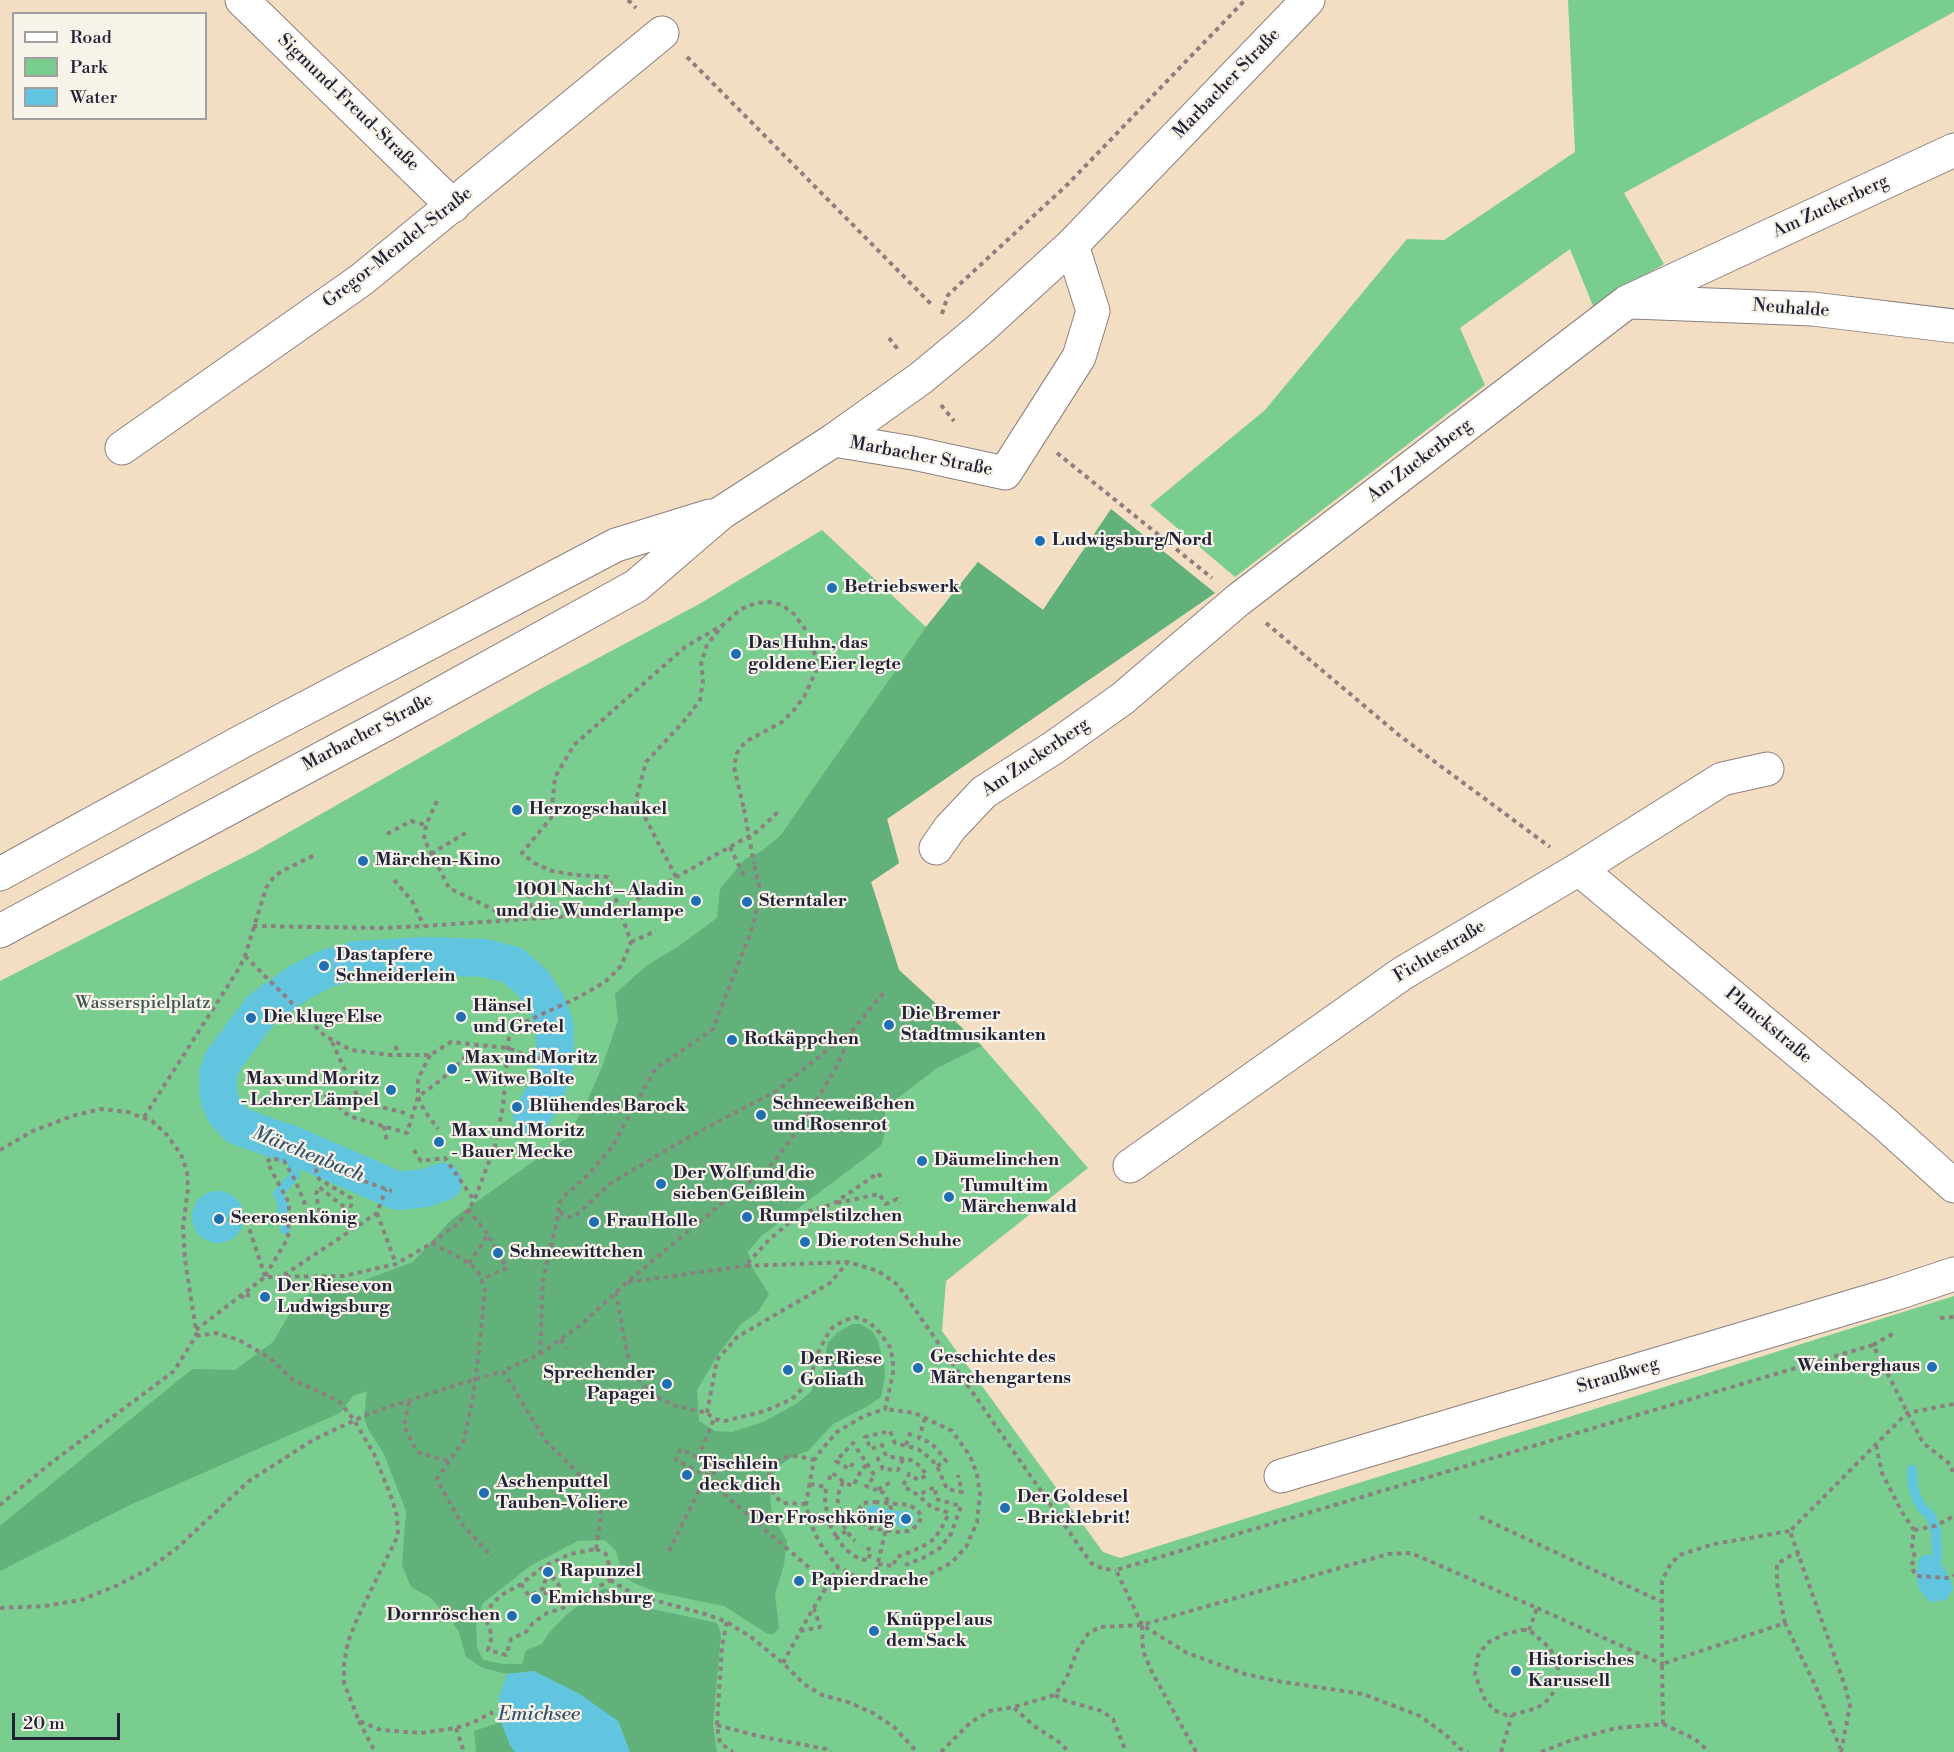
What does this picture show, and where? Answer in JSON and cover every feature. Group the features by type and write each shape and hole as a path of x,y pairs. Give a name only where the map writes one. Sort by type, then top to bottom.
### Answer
{"street":[{"name":"Sigmund-Freud-Straße","path":"242,0 453,206"},
{"name":"Marbacher Straße","path":"0,931 636,586 721,513 834,440 929,371 979,330 1072,245 1308,0"},
{"name":"Gregor-Mendel-Straße","path":"122,448 361,280 662,33"},
{"name":"Am Zuckerberg","path":"936,848 950,828 984,792 1053,748 1122,699 1238,600 1627,302 1954,150"},
{"name":"Marbacher Straße","path":"834,440 913,453 1005,473 1079,357 1093,311 1072,245"},
{"name":"Neuhalde","path":"1627,302 1813,309 1954,326"},
{"name":"Marbacher Straße","path":"0,874 239,743 616,545 721,513"},
{"name":"Fichtestraße","path":"1130,1166 1403,973 1580,869 1722,780 1767,769"},
{"name":"Planckstraße","path":"1580,869 1875,1115 1954,1186"},
{"name":"Straußweg","path":"1281,1476 1897,1293 1954,1274"}],"path":[{"path":"948,295 1068,184 1245,0"},
{"path":"662,33 933,306"},
{"path":"1032,433 1123,505 1400,736 1580,869"},
{"path":"676,878 636,800 646,762 700,700 703,680 701,663 706,645 741,609 756,603 770,602 782,605 794,614 805,629 812,643 816,671 811,684 793,711 782,722 745,742 737,753 734,767 761,894 752,929 713,1029 655,1069 612,1148 590,1173 562,1198 558,1206 560,1212 566,1217 575,1216 611,1183 680,1142 776,1091 854,1029 884,992"},
{"path":"632,942 608,877 552,871 534,863 522,853 551,818 555,777 574,745 685,647 723,626"},
{"path":"437,801 426,825 424,839 449,888 512,919"},
{"path":"253,926 380,928 424,926 587,915 620,909 758,831 780,810"},
{"path":"387,834 411,821 426,825"},
{"path":"431,854 467,832"},
{"path":"730,847 744,876"},
{"path":"144,1117 245,956 266,888 282,871 317,854"},
{"path":"394,880 412,900 424,926"},
{"path":"529,894 532,918"},
{"path":"265,1276 344,1276 396,1264 432,1243 459,1223 474,1201 495,1146 502,1107 509,1036 516,1027 605,982 621,966 632,942 656,930"},
{"path":"245,956 325,1036 332,1040 351,1050 401,1055 430,1055"},
{"path":"0,1608 45,1606 81,1600 116,1586 177,1548 249,1481 313,1440 354,1420 503,1371 540,1354 582,1324 627,1282 773,1163 806,1119 835,1069 854,1029"},
{"path":"332,1040 360,1102 405,1113"},
{"path":"325,1094 349,1116 407,1133 418,1097 418,1079 430,1055 451,1042 508,1048 533,1058 548,1059"},
{"path":"418,1097 442,1079 479,1044"},
{"path":"395,1046 401,1055"},
{"path":"418,1097 424,1110 438,1129"},
{"path":"0,1150 33,1131 72,1116 101,1109 128,1112 152,1121 166,1134 181,1154 187,1172 188,1189 183,1226 184,1260 196,1330 195,1336 174,1371 51,1463 0,1505"},
{"path":"384,1126 387,1142"},
{"path":"414,1150 421,1161 446,1158 474,1201"},
{"path":"196,1330 265,1276 288,1238 289,1203 267,1161 271,1158 284,1161 307,1209 315,1216 320,1214 316,1194 319,1188 343,1206 351,1206 351,1198 319,1179 316,1164 392,1191"},
{"path":"833,1204 878,1173 881,1177"},
{"path":"284,1276 377,1213 386,1189"},
{"path":"746,1266 768,1241 799,1214 879,1194 886,1204 897,1199 900,1203"},
{"path":"468,1209 488,1235 507,1269 482,1279"},
{"path":"540,1354 543,1280 560,1212"},
{"path":"377,1213 396,1264"},
{"path":"219,1219 247,1222 265,1276"},
{"path":"469,1263 488,1235"},
{"path":"432,1243 469,1263 478,1271 485,1289 473,1396 464,1440 437,1479 461,1523 492,1557"},
{"path":"627,1282 746,1266 848,1262 878,1270 898,1284 1091,1563 1103,1569 1116,1570 1873,1345 1904,1330"},
{"path":"707,1413 717,1360 737,1337 830,1283 848,1262"},
{"path":"616,1292 627,1354 634,1373 650,1393 676,1406 707,1413 714,1419 725,1421 765,1411 792,1399 809,1382 818,1355 832,1328 855,1317 869,1322 890,1347 893,1373 885,1409"},
{"path":"1932,1321 1954,1317"},
{"path":"195,1336 216,1333 239,1340 270,1358 293,1380 339,1401 354,1420 374,1454 392,1499 397,1516 398,1535 348,1642 344,1663 344,1683 375,1752"},
{"path":"561,1339 566,1348"},
{"path":"1873,1345 1923,1443 1950,1464 1954,1475"},
{"path":"503,1371 546,1441 595,1490 601,1514 596,1549"},
{"path":"410,1401 405,1426 417,1452 448,1461"},
{"path":"1663,1724 1662,1581 1670,1564 1679,1555 1714,1544 1790,1531 1907,1413 1954,1404"},
{"path":"885,1409 915,1413 952,1431 970,1456 977,1474 980,1494 977,1522 966,1547 951,1563 928,1575 884,1583 856,1577 838,1567 815,1534 806,1504 814,1460 837,1432 864,1416 885,1409"},
{"path":"925,1418 919,1438 937,1449 946,1461 937,1466"},
{"path":"698,1458 714,1419"},
{"path":"878,1564 894,1566 895,1558 922,1547 934,1539 949,1513 931,1507 918,1495 903,1486 909,1474 918,1480 927,1475 920,1466 904,1457 886,1455 882,1445 871,1449 865,1437 890,1431 895,1443 918,1449 930,1458 937,1466 947,1489 962,1492 958,1475"},
{"path":"906,1445 910,1431"},
{"path":"853,1462 849,1469 836,1461 853,1443 875,1476 866,1486 884,1493 891,1508 876,1571"},
{"path":"1876,1444 1882,1473 1914,1530 1912,1546 1915,1558 1911,1566 1916,1576 1950,1578 1954,1575"},
{"path":"706,1476 676,1460 681,1449 712,1465"},
{"path":"806,1504 782,1503 774,1495 768,1482 769,1472 775,1462 787,1457 798,1456 814,1460"},
{"path":"877,1457 884,1469 898,1470 904,1457"},
{"path":"712,1465 717,1488 828,1584"},
{"path":"669,1551 712,1465"},
{"path":"829,1480 831,1473 853,1486 866,1465"},
{"path":"877,1490 893,1481"},
{"path":"843,1482 837,1497 841,1518 846,1531 855,1541"},
{"path":"810,1484 826,1487 827,1513 837,1538 845,1549 868,1562 871,1550 862,1546"},
{"path":"905,1565 940,1548 951,1534 961,1506 936,1499 935,1487 918,1495"},
{"path":"863,1503 889,1503 909,1505 916,1509 922,1516 918,1525 909,1531 885,1530 870,1528 860,1521 858,1511 863,1503"},
{"path":"1914,1530 1935,1526 1954,1516"},
{"path":"1480,1517 1662,1602"},
{"path":"837,1538 846,1531"},
{"path":"1790,1531 1850,1706 1840,1751"},
{"path":"596,1549 606,1554 610,1580 561,1609 547,1613 533,1623 526,1632 511,1639 506,1655 488,1650 492,1636 487,1622 489,1608 500,1596 543,1567 570,1554 596,1549"},
{"path":"941,1752 971,1722 990,1711 1014,1707 1055,1695 1066,1678 1078,1649 1088,1634 1100,1627 1142,1625 1388,1554 1411,1553 1662,1664 1785,1623"},
{"path":"1798,1554 1777,1564 1777,1583 1785,1623 1816,1687 1840,1751"},
{"path":"783,1663 838,1567"},
{"path":"1116,1570 1142,1625 1143,1651 1196,1752"},
{"path":"521,1584 529,1596 544,1588 545,1581 550,1578 555,1579 559,1585 557,1590 552,1593 541,1593"},
{"path":"610,1580 635,1595 727,1622 752,1638 783,1663 804,1684 822,1695 848,1702 873,1713 895,1728 917,1752"},
{"path":"801,1631 820,1627 814,1608"},
{"path":"1529,1630 1537,1608"},
{"path":"727,1622 722,1646 717,1725 720,1743 733,1752"},
{"path":"1142,1625 1187,1653 1245,1674 1363,1694 1382,1701 1420,1716 1446,1735 1459,1748 1468,1752"},
{"path":"1529,1630 1550,1648 1558,1668 1556,1688 1549,1699 1537,1708 1512,1715 1494,1710 1484,1698 1475,1674 1478,1656 1487,1643 1505,1634 1529,1630"},
{"path":"1055,1695 1066,1701 1102,1711 1113,1719 1126,1752"},
{"path":"1014,1707 1034,1726 1059,1742 1069,1752"},
{"path":"360,1721 381,1730 421,1733 456,1728 493,1712"},
{"path":"1502,1752 1512,1715"},
{"path":"1541,1752 1572,1740 1616,1728 1663,1724 1695,1739 1709,1752"},
{"path":"717,1725 831,1752"},
{"path":"456,1728 464,1752"}],"green space":[{"path":"1568,0 1954,0 1954,12 1624,193 1664,264 1593,306 1570,249 1460,328 1485,385 1235,577 1150,505 1265,410 1407,239 1444,240 1575,152"},
{"name":"Blühendes Barock","path":"1111,509 1215,593 887,819 899,863 871,882 899,970 982,1046 1088,1168 946,1281 942,1331 1103,1552 1120,1558 1954,1296 1954,1752 0,1752 0,981 256,851 544,687 701,603 822,530 926,627 978,562 1043,610"},
{"path":"1111,509 1215,593 887,819 899,863 871,882 899,970 982,1046 937,1068 885,1108 885,1132 881,1146 760,1237 748,1252 753,1269 769,1294 758,1312 741,1324 719,1353 697,1390 699,1421 715,1431 732,1432 763,1422 796,1404 811,1392 823,1369 828,1342 838,1332 853,1324 860,1324 872,1331 878,1341 885,1377 881,1397 833,1424 808,1451 792,1457 776,1468 770,1497 772,1514 787,1541 784,1565 775,1594 779,1628 774,1634 768,1634 724,1606 656,1592 634,1583 623,1576 616,1551 605,1540 578,1541 530,1566 483,1603 476,1622 477,1647 483,1660 503,1664 522,1664 526,1650 542,1644 566,1615 593,1594 605,1588 639,1606 717,1623 721,1634 713,1725 717,1752 630,1752 618,1721 534,1671 507,1674 483,1668 466,1657 459,1632 453,1623 431,1598 411,1587 402,1565 406,1511 384,1454 368,1429 364,1417 367,1391 353,1396 340,1413 130,1505 0,1571 0,1526 181,1378 193,1369 235,1370 273,1342 297,1301 334,1280 362,1281 413,1262 451,1220 565,1139 584,1108 602,1067 618,1020 615,994 646,966 679,946 717,918 720,889 745,859 760,852 780,836 926,627 978,562 1043,610"},
{"path":"501,1722 515,1752 476,1752 474,1731"}],"water":[{"path":"218,1191 228,1193 236,1199 242,1207 244,1217 242,1227 236,1235 228,1241 218,1243 208,1241 200,1235 194,1227 192,1217 194,1207 200,1199 208,1193"},
{"path":"874,1505 892,1511 910,1511 914,1516 913,1524 904,1528 887,1522 867,1521 865,1514 867,1507"},
{"path":"1925,1554 1937,1558 1950,1578 1953,1589 1946,1600 1930,1602 1919,1589 1916,1576 1919,1559"},
{"name":"Emichsee","path":"534,1671 580,1694 618,1721 630,1752 515,1752 501,1722 499,1697 507,1674"}],"waterway":[{"name":"Märchenbach","path":"443,1182 425,1188 398,1191 292,1145 238,1126 225,1112 220,1101 218,1074 222,1062 261,1010 297,984 325,969 356,960 428,956 484,958 512,965 532,982 545,1001 554,1023 556,1059 546,1092 532,1116"},
{"path":"285,1229 282,1201 278,1194 295,1175 293,1165 295,1147"},
{"path":"1912,1470 1913,1487 1917,1499 1923,1509 1930,1514 1936,1532 1937,1558"}],"place":[{"name":"Ludwigsburg/Nord","path":"1040,541"},
{"name":"Betriebswerk","path":"832,588"},
{"name":"Das Huhn, das goldene Eier legte","path":"736,654"},
{"name":"Herzogschaukel","path":"517,810"},
{"name":"Märchen-Kino","path":"363,861"},
{"name":"1001 Nacht – Aladin und die Wunderlampe","path":"696,901"},
{"name":"Sterntaler","path":"747,902"},
{"name":"Das tapfere Schneiderlein","path":"324,966"},
{"name":"Hänsel und Gretel","path":"461,1017"},
{"name":"Die kluge Else","path":"251,1018"},
{"name":"Die Bremer Stadtmusikanten","path":"889,1025"},
{"name":"Rotkäppchen","path":"732,1040"},
{"name":"Max und Moritz - Witwe Bolte","path":"452,1069"},
{"name":"Max und Moritz - Lehrer Lämpel","path":"391,1090"},
{"name":"Blühendes Barock","path":"517,1107"},
{"name":"Schneeweißchen und Rosenrot","path":"761,1115"},
{"name":"Max und Moritz - Bauer Mecke","path":"439,1142"},
{"name":"Däumelinchen","path":"922,1161"},
{"name":"Der Wolf und die sieben Geißlein","path":"661,1184"},
{"name":"Tumult im Märchenwald","path":"949,1197"},
{"name":"Rumpelstilzchen","path":"747,1217"},
{"name":"Seerosenkönig","path":"219,1219"},
{"name":"Frau Holle","path":"594,1222"},
{"name":"Die roten Schuhe","path":"805,1242"},
{"name":"Schneewittchen","path":"498,1253"},
{"name":"Der Riese von Ludwigsburg","path":"265,1297"},
{"name":"Weinberghaus","path":"1932,1367"},
{"name":"Geschichte des Märchengartens","path":"918,1368"},
{"name":"Der Riese Goliath","path":"788,1370"},
{"name":"Sprechender Papagei","path":"667,1384"},
{"name":"Tischlein deck dich","path":"687,1475"},
{"name":"Aschenputtel Tauben-Voliere","path":"484,1493"},
{"name":"Der Goldesel - Bricklebrit!","path":"1005,1508"},
{"name":"Der Froschkönig","path":"906,1519"},
{"name":"Rapunzel","path":"548,1572"},
{"name":"Papierdrache","path":"799,1581"},
{"name":"Emichsburg","path":"536,1599"},
{"name":"Dornröschen","path":"512,1616"},
{"name":"Knüppel aus dem Sack","path":"874,1631"},
{"name":"Historisches Karussell","path":"1516,1671"}],"park label":[{"name":"Wasserspielplatz","path":"143,1004"}]}
